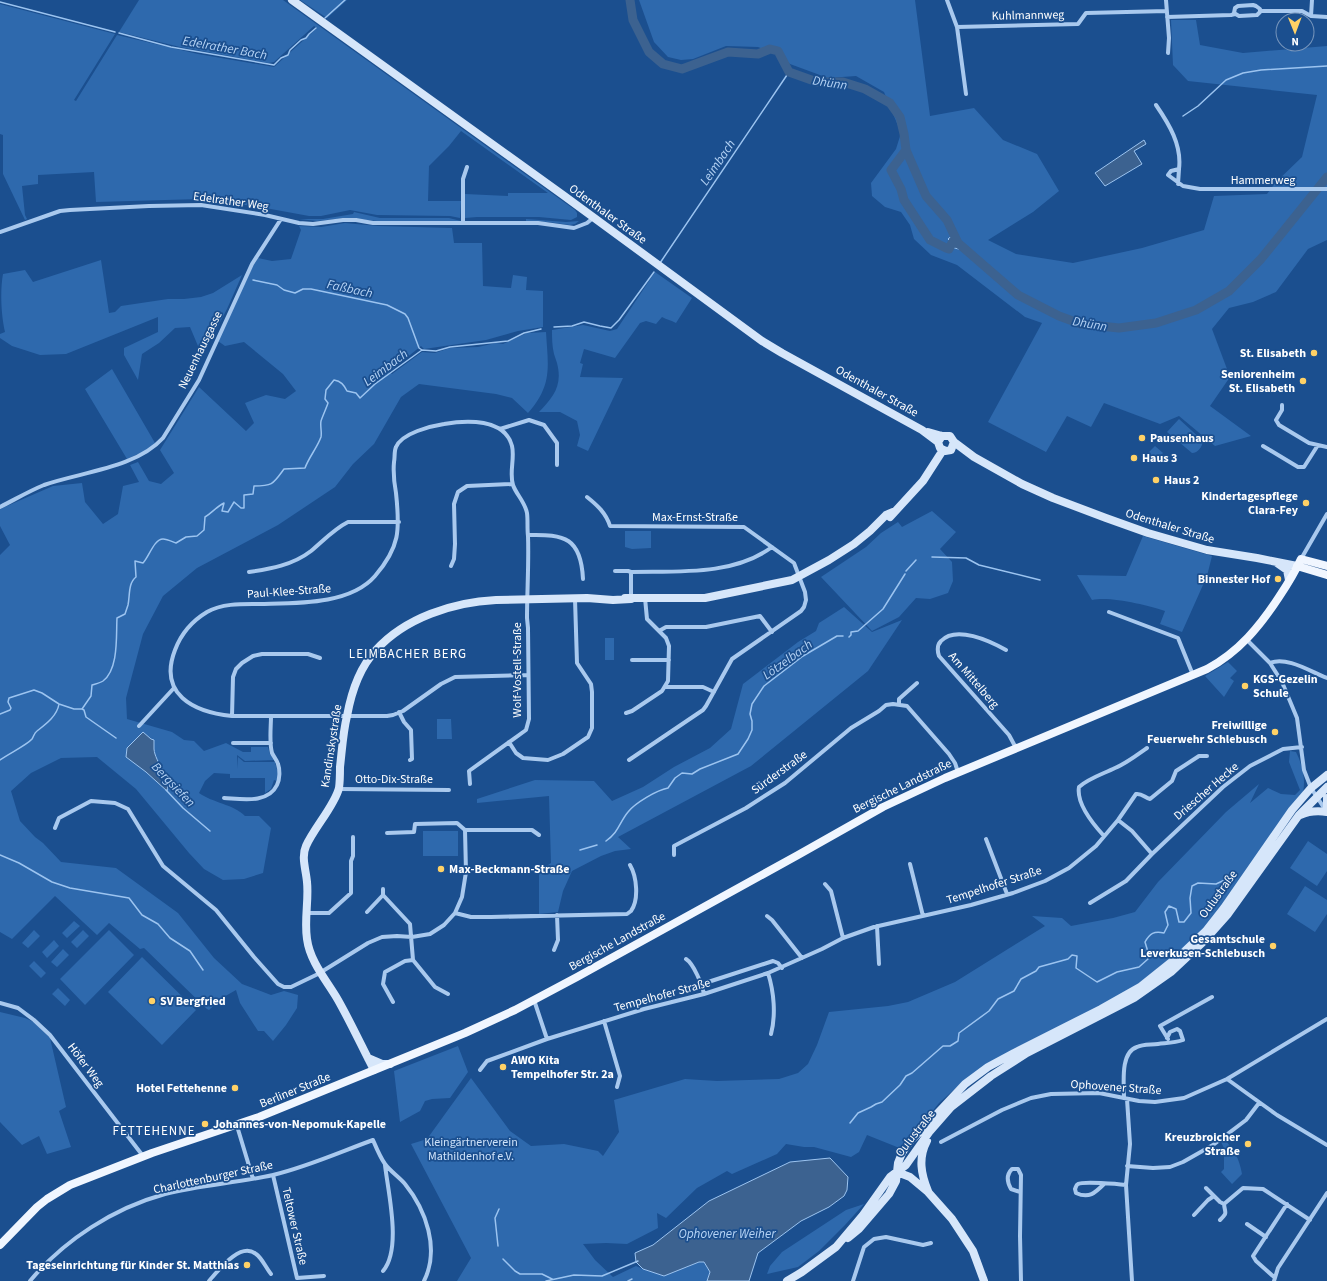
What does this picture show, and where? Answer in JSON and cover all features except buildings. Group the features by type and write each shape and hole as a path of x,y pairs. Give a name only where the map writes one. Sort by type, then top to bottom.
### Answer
{"main road":[{"name":"Odenthaler Straße","path":"292,0 762,341 940,439"},
{"path":"945,435 950,436 954,440 949,447 939,445 940,439 945,435"},
{"name":"Odenthaler Straße","path":"949,447 970,455 1036,491 1148,533 1207,550 1299,563"},
{"name":"Kandinskystraße","path":"374,1070 326,976 321,972 310,952 306,913 311,837 339,789 346,716 354,689 375,650 400,630 418,619 450,608 484,600 596,598 613,596 631,599 705,598 749,590 772,584 790,576 798,576 829,560 854,544 886,515 893,512 923,481 949,447"},
{"name":"Odenthaler Straße","path":"1257,558 1275,562 1299,563"},
{"path":"1275,562 1287,570 1289,580 1305,572 1314,572"},
{"path":"1299,563 1327,566"},
{"path":"1299,563 1314,572 1327,576"},
{"name":"Bergische Landstraße","path":"499,1018 578,978 883,807 958,772 1193,675 1222,660 1247,640 1267,616 1299,563"},
{"name":"Oulustraße","path":"898,1172 898,1162 911,1140 965,1084 988,1067 1140,987 1185,951 1206,931 1224,908 1292,810 1311,788 1327,775"},
{"name":"Oulustraße","path":"898,1172 906,1165 937,1123 951,1107 991,1076 1021,1057 1134,998 1171,972 1203,942 1228,914 1299,816 1327,787"},
{"path":"1299,816 1308,811 1327,812 1327,798"},
{"name":"Berliner Straße","path":"0,1245 38,1207 70,1185 142,1156 237,1126 465,1034 499,1018"},
{"path":"368,1058 382,1064 390,1064"},
{"path":"928,1192 921,1167 924,1146 929,1137 959,1101"},
{"path":"787,1281 824,1257 843,1240 878,1196 890,1178 898,1172 910,1177 928,1192 952,1219 973,1251 984,1281"}],"street":[{"path":"947,0 957,26 966,94"},
{"path":"1166,0 1168,53"},
{"path":"1311,12 1312,0"},
{"path":"1235,14 1235,8 1238,6 1256,6 1260,10 1304,12"},
{"path":"1167,16 1235,14 1239,16 1257,15 1260,10"},
{"name":"Kuhlmannweg","path":"957,26 1078,24 1086,13 1167,11"},
{"path":"1315,16 1327,17"},
{"path":"1156,105 1171,128 1179,154 1178,184"},
{"path":"463,223 463,179 467,167"},
{"path":"1178,184 1168,175 1179,168"},
{"name":"Hammerweg","path":"1178,184 1187,188 1200,189 1327,189"},
{"name":"Edelrather Weg","path":"0,232 56,213 70,210 149,206 201,205 313,224 350,220 380,223 538,223 574,228 593,218"},
{"name":"Neuenhausgasse","path":"0,507 43,486 116,465 143,454 156,446 163,438 199,380 252,264 281,219"},
{"path":"1282,404 1282,410 1276,420 1280,425 1309,443 1327,447"},
{"path":"527,599 527,512 512,484 512,446 506,435 500,429 529,420 544,425 557,443 557,465"},
{"name":"Paul-Klee-Straße","path":"174,688 170,677 170,665 175,649 186,630 192,623 202,616 217,608 228,605 287,603 321,600 348,595 368,584 388,560 396,542 399,522 393,474 396,446 408,435 432,426 453,422 478,422 489,424 500,429"},
{"path":"1263,446 1298,467 1304,467 1318,445"},
{"path":"451,566 454,559 455,544 454,504 458,492 467,486 512,484"},
{"name":"Max-Ernst-Straße","path":"587,496 601,509 608,519 610,526 740,526 748,529 794,564 805,592 806,600 804,607 796,616 732,659 703,710 629,760"},
{"name":"Bergische Landstraße","path":"1299,563 1327,514"},
{"path":"249,572 294,561 311,551 342,525 348,522 399,522"},
{"path":"528,535 549,534 560,536 569,542 575,548 580,558 582,579"},
{"path":"615,571 695,571 729,566 753,558 772,547"},
{"path":"631,572 631,599"},
{"path":"509,742 516,753 523,758 548,760 563,754 588,737 592,728 592,692 591,684 577,663 576,598"},
{"path":"626,713 632,711 662,691 666,687 668,681 668,642 647,619 645,598"},
{"name":"Wolf-Vostell-Straße","path":"470,784 469,770 526,730 529,719 527,599"},
{"path":"1109,612 1178,638 1193,675"},
{"path":"659,631 666,627 706,627 760,616 772,632"},
{"name":"Am Mittelberg","path":"1006,650 996,644 959,634 944,638 939,643 937,649 938,656 1009,735 1017,748"},
{"path":"1247,640 1270,663 1282,682 1297,718 1304,770 1311,788 1327,812"},
{"path":"232,716 233,677 236,669 242,663 253,656 262,654 308,654 320,658"},
{"path":"632,660 669,660"},
{"path":"1270,663 1277,660 1292,664 1327,678"},
{"path":"139,726 174,688 190,704 209,712 232,716 387,716 399,712 441,684 455,677 528,676"},
{"path":"917,683 899,699 899,704 907,706 949,754 955,763 958,772"},
{"path":"666,687 703,687 714,692"},
{"name":"Sürderstraße","path":"674,855 674,846 746,808 784,783 856,724 879,711 886,705 899,704"},
{"path":"399,712 404,722 412,730 412,759 410,760"},
{"path":"224,798 263,798 276,789 279,781 280,770 278,762 272,753 271,716"},
{"path":"233,743 271,743"},
{"name":"Driescher Hecke","path":"1090,902 1126,881 1152,854 1223,787 1250,766 1284,749 1302,747"},
{"path":"1104,836 1088,818 1078,794 1079,787 1084,782 1116,768 1147,748"},
{"name":"Tempelhofer Straße","path":"480,1070 487,1061 546,1039 604,1021 704,994 782,968 843,938 877,926 971,906 1045,881 1069,868 1096,846 1118,820 1136,794 1140,793 1147,799 1150,799 1172,781 1176,771 1199,756 1206,756"},
{"name":"Otto-Dix-Straße","path":"339,789 449,790"},
{"path":"55,828 59,818 92,801 115,803 128,809 163,866 216,910 254,957 278,984 284,987 291,987 321,972 368,943 382,937 412,937 430,934 444,925 455,913 462,897 466,872 465,830"},
{"path":"1118,820 1132,831 1152,854"},
{"path":"387,833 414,832 415,824 457,824 465,830 532,830 539,836"},
{"path":"306,913 329,913 351,893 353,837"},
{"path":"986,839 1007,894"},
{"path":"910,864 923,916"},
{"path":"455,913 471,917 490,918 627,914 631,912 634,907 636,895 634,872 630,865"},
{"path":"826,884 831,891 843,938"},
{"path":"382,889 383,895 410,924 413,960 435,987 448,994"},
{"path":"367,912 383,895"},
{"path":"554,950 558,940 557,915"},
{"path":"767,916 772,920 802,958"},
{"path":"877,926 879,964"},
{"path":"686,959 689,961 702,984 704,994"},
{"path":"393,1002 383,984 385,972 405,961 413,960"},
{"name":"Tempelhofer Straße","path":"702,984 773,961 778,963 782,968"},
{"path":"768,973 773,998 773,1026 771,1034"},
{"path":"1168,1043 1167,1038 1160,1026 1212,997"},
{"path":"534,1000 546,1039"},
{"name":"Höfer Weg","path":"0,1003 18,1008 50,1035 142,1156"},
{"name":"Ophovener Straße","path":"941,1142 1002,1110 1031,1098 1051,1094 1099,1094 1155,1102 1184,1098 1227,1079 1327,1019"},
{"path":"604,1021 620,1076 617,1087"},
{"path":"1132,1281 1126,1185 1130,1131 1125,1098 1124,1064 1130,1051 1136,1047 1183,1040 1180,1031 1177,1029 1170,1032 1167,1038"},
{"path":"1227,1079 1277,1115 1327,1145"},
{"path":"1128,1166 1153,1168 1170,1167 1183,1162 1213,1145 1246,1120 1259,1103"},
{"path":"237,1126 253,1179"},
{"name":"Charlottenburger Straße","path":"30,1281 58,1251 92,1228 120,1212 165,1194 273,1175 332,1156 372,1140 385,1165"},
{"path":"383,1271 388,1264 392,1244 393,1218 385,1165"},
{"path":"385,1165 404,1182 422,1211 426,1221 430,1241 430,1256 424,1281"},
{"path":"1020,1192 1011,1189 1008,1184 1008,1173 1012,1169 1018,1169 1021,1175 1021,1281"},
{"name":"Teltower Straße","path":"273,1175 297,1278 324,1276"},
{"path":"1104,1184 1096,1193 1091,1195 1080,1195 1075,1191 1077,1185 1080,1183 1104,1184 1126,1185"},
{"path":"1206,1188 1224,1204 1226,1214 1220,1220"},
{"path":"1224,1204 1243,1188 1263,1188 1310,1220"},
{"path":"1287,1204 1254,1256 1256,1261 1274,1279 1278,1268 1327,1193"},
{"path":"1194,1215 1208,1200 1214,1196"},
{"path":"1247,1224 1266,1236"},
{"path":"853,1281 864,1247 874,1239 886,1237 923,1245 932,1243"},
{"path":"209,1281 235,1254 243,1251 256,1254 271,1274"}],"green space":[{"path":"139,0 283,0 575,210 577,217 571,220 539,217 465,218 465,194 508,196 508,193 548,193 461,131 449,146 429,166 428,201 461,201 460,218 450,216 377,215 350,210 321,216 309,216 260,207 201,199 96,202 94,172 38,175 38,184 22,186 25,215 27,219 25,220 3,174 3,135 0,134 0,4 115,34 74,100 76,101 117,35 198,54 274,67 317,28 314,26 274,62 268,63 180,47 119,32"},
{"path":"300,0 347,0 327,18"},
{"path":"639,0 915,0 930,116 974,108 1003,140 1037,154 1059,191 1033,212 988,240 1016,254 1073,263 1142,248 1204,230 1214,196 1267,194 1275,183 1302,157 1317,95 1188,81 1173,65 1171,20 1196,20 1200,45 1243,53 1275,50 1275,52 1315,52 1315,47 1327,46 1327,240 1308,249 1276,292 1253,302 1229,308 1212,329 1230,377 1210,406 1251,436 1215,446 1179,416 1160,424 1104,403 1091,427 1067,416 1046,452 988,422 1042,323 1025,317 957,265 931,255 914,239 910,225 901,212 885,207 872,196 871,183 896,149 901,133 884,92 856,76 828,78 790,64 779,55 758,47 726,46 693,59 681,60 668,57 654,42"},
{"path":"354,212 380,218 449,218 461,221 377,221 346,218 317,221 299,219 323,219 353,214"},
{"path":"526,219 566,222 579,221 570,225 526,221"},
{"path":"345,223 378,226 452,228 454,243 482,243 483,286 511,288 513,275 527,277 526,290 543,291 543,327 518,331 486,340 424,349 421,346 389,372 392,374 422,352 435,353 450,348 478,347 496,343 503,344 527,333 546,332 548,355 547,375 542,393 528,413 512,398 496,394 419,384 401,397 374,444 353,464 335,487 278,525 197,568 163,596 143,634 126,698 127,719 172,732 184,740 194,741 204,751 226,743 243,752 251,752 251,747 268,747 274,760 245,761 237,755 238,769 238,757 244,762 275,762 278,773 277,781 274,780 271,789 265,793 265,778 230,778 230,774 214,773 205,781 199,793 235,809 245,816 259,816 271,828 263,873 244,879 223,880 204,869 136,789 97,757 61,758 31,773 11,791 20,821 61,862 116,868 178,913 214,958 242,984 271,995 284,991 298,995 297,1008 273,1041 264,1031 258,1031 240,1003 236,990 222,998 209,1010 207,1009 144,948 140,949 109,923 97,935 55,896 12,939 0,932 0,555 10,545 0,526 0,509 53,486 82,483 85,502 103,524 118,514 123,486 139,482 130,465 138,462 149,481 161,484 174,473 160,450 199,387 246,431 254,423 245,403 266,395 285,399 296,391 283,374 244,342 225,346 218,341 258,258 272,261 291,259 301,230 299,226 321,227"},
{"path":"101,260 109,313 115,312 121,306 168,299 201,297 213,293 242,275 227,309 209,343 198,346 190,327 175,328 159,343 142,354 138,380 124,355 124,348 158,332 158,317 66,354 40,355 12,346 0,338 0,334 5,332 1,303 3,274 25,270 33,282"},
{"path":"655,272 692,298 676,323 662,317 656,324 646,321 640,323 615,358 584,349 580,363 583,364 580,377 623,378 588,451 577,446 580,435 577,421 560,412 539,412 549,401 558,385 559,371 554,354 552,330 583,325 610,331 617,329"},
{"path":"112,369 155,443 149,449 127,459 85,389"},
{"path":"1179,419 1203,441 1198,451 1192,453 1167,432"},
{"path":"1155,446 1163,453 1153,464 1146,455"},
{"path":"932,511 956,532 940,549 952,562 953,581 948,593 930,599 916,598 899,617 872,631 821,577 866,547 881,533 898,522 902,527"},
{"path":"625,531 651,531 651,548 632,549 625,547"},
{"path":"1143,536 1212,556 1207,576 1182,632 1160,624 1165,611 1149,606 1118,600 1092,600 1077,575 1126,576"},
{"path":"844,607 872,632 902,620 868,671 751,766 618,837 631,849 615,851 601,856 572,871 563,891 558,912 539,914 539,871 551,863 549,796 477,803 477,799 535,780 594,781 612,801 643,787 674,767 710,748 731,729 743,684 798,642 816,631 819,623"},
{"path":"605,638 614,638 614,660 605,660"},
{"path":"1228,662 1237,671 1230,678 1234,681 1224,697 1205,676"},
{"path":"437,719 451,719 452,739 437,739"},
{"name":"Kleingärtnerverein Mathildenhof e.V.","path":"1290,751 1296,752 1302,767 1304,777 1303,792 1236,888 1192,941 1131,989 965,1080 939,1103 902,1149 867,1135 859,1152 851,1157 814,1147 786,1144 777,1154 732,1174 727,1171 697,1188 666,1218 657,1213 658,1228 627,1244 583,1244 595,1260 613,1277 636,1266 643,1269 685,1268 699,1262 704,1262 710,1272 707,1281 457,1281 471,1258 411,1144 427,1139 471,1078 510,1131 531,1146 564,1144 598,1151 603,1156 619,1132 614,1100 685,1079 717,1081 779,1079 798,1073 808,1064 817,1045 829,1012 888,1006 908,1002 955,982 1045,926 1032,916 1062,918 1071,926 1135,912 1158,882 1226,812 1259,784 1250,803 1268,788 1281,794 1295,795 1300,790 1289,762"},
{"path":"423,831 458,831 458,856 423,856"},
{"path":"1308,841 1327,854 1327,871 1317,886 1290,868"},
{"path":"1305,886 1327,900 1327,914 1315,932 1287,914"},
{"path":"74,921 80,926 67,938 62,933"},
{"path":"34,930 40,936 28,948 22,943"},
{"path":"83,930 89,936 77,948 71,942"},
{"path":"109,930 134,955 85,1005 60,979"},
{"path":"54,940 59,946 47,958 42,952"},
{"path":"63,949 69,955 57,967 51,962"},
{"name":"SV Bergfried","path":"142,957 196,1010 162,1045 108,992"},
{"path":"34,961 46,973 41,978 29,966"},
{"path":"58,988 70,1000 65,1006 52,994"},
{"path":"0,1012 25,1018 34,1022 50,1038 66,1107 59,1111 71,1147 47,1154 39,1136 22,1145 0,1122"},
{"path":"458,1046 468,1072 450,1098 425,1101 420,1111 400,1122 394,1071"},
{"path":"1223,1138 1236,1154 1242,1174 1232,1184 1221,1172 1224,1169 1224,1148 1220,1140"},
{"path":"864,1204 819,1251 798,1267 767,1274 770,1266 782,1252 846,1210"}],"water":[{"path":"1144,140 1146,144 1134,151 1142,164 1105,186 1095,173"},
{"path":"954,234 964,244 966,251 951,247 952,243 948,239"},
{"path":"143,732 154,740 155,754 167,781 167,791 146,772 126,757 127,748"},
{"name":"Ophovener Weiher","path":"830,1158 848,1177 847,1190 844,1196 829,1207 801,1221 758,1253 749,1281 707,1281 710,1272 704,1262 699,1262 664,1276 643,1269 636,1262 635,1253 653,1245 709,1201 790,1162"}],"waterway":[{"name":"Edelrather Bach","path":"325,18 345,0"},
{"name":"Dhünn","path":"630,0 633,20 649,52 663,64 682,69 728,52 758,54 770,49 778,51 789,72 817,82 843,82 865,89 890,103 900,117 906,150 891,170 901,189 904,200 930,240 949,249 952,243 958,243 1018,295 1059,316 1081,324 1119,328 1156,323 1196,310 1229,291 1261,259 1327,177"},
{"name":"Edelrather Bach","path":"0,2 115,32"},
{"name":"Edelrather Bach","path":"119,33 171,47 274,65 281,58 288,55 290,50 316,28"},
{"path":"1183,116 1198,106 1226,80 1243,73 1261,70 1327,66"},
{"name":"Leimbach","path":"660,263 789,72"},
{"name":"Dhünn","path":"906,150 926,196 947,220 958,243"},
{"name":"Leimbach","path":"554,327 572,326 584,322 611,328 619,320 654,272"},
{"name":"Faßbach","path":"253,280 277,285 284,290 295,293 303,289 311,289 387,305 405,314 408,318 419,348 422,350"},
{"name":"Leimbach","path":"0,714 10,710 11,708 8,702 9,698 34,690 42,693 59,704 74,709 82,709 91,696 92,685 103,681 108,676 112,668 116,651 117,618 125,614 128,605 130,586 136,577 135,561 143,563 154,545 160,540 165,539 176,543 186,537 197,536 204,530 205,517 224,503 222,511 228,512 234,502 241,508 244,508 244,495 253,494 254,486 269,485 275,481 284,469 305,468 321,437 321,421 328,403 325,399 326,390 334,380 339,381 347,391 356,393 360,398 375,384 422,350 436,351 450,347 508,341 524,333 541,329"},
{"name":"Lötzelbach","path":"932,557 966,558 979,565 1040,580"},
{"name":"Lötzelbach","path":"906,571 916,560"},
{"name":"Lötzelbach","path":"849,637 851,632 858,631 883,609 905,574"},
{"name":"Lötzelbach","path":"606,841 614,834 631,808 652,794 668,788 675,778 682,773 692,774 700,769 738,754 752,730 750,714 752,704 764,686 803,656 837,636 843,636"},
{"path":"0,760 30,741 36,732 54,716 59,704"},
{"name":"Bergsiefen","path":"82,709 84,710 86,717 116,738"},
{"name":"Bergsiefen","path":"166,790 183,808 210,831"},
{"name":"Lötzelbach","path":"580,850 597,845"},
{"path":"0,855 19,863 52,882 70,888 129,898 142,915 158,924 170,938 190,951 203,970"},
{"path":"850,1123 858,1113 882,1102 900,1085 906,1076 912,1073 943,1046 950,1046 958,1041 959,1033 989,1011 998,999 1014,991 1021,979 1036,971 1039,967 1068,959 1072,955 1077,956 1076,968 1097,982 1117,972 1139,967 1148,959 1148,952 1145,942 1147,939 1153,933 1164,933 1168,925 1165,912 1169,906 1176,909 1179,922 1184,922 1191,913 1190,898 1192,886 1198,883 1216,884 1229,878"},
{"path":"498,1246 495,1218 499,1209"},
{"path":"503,1259 520,1274 542,1274 552,1279"},
{"path":"546,1281 574,1275 602,1276 638,1261"},
{"path":"628,1281 632,1279"}],"place":[{"name":"St. Elisabeth","path":"1314,353"},
{"name":"Seniorenheim St. Elisabeth","path":"1303,381"},
{"name":"Pausenhaus","path":"1142,438"},
{"name":"Haus 3","path":"1134,458"},
{"name":"Haus 2","path":"1156,480"},
{"name":"Kindertagespflege Clara-Fey","path":"1306,503"},
{"name":"Binnester Hof","path":"1278,579"},
{"name":"KGS-Gezelin Schule","path":"1245,686"},
{"name":"Freiwillige Feuerwehr Schlebusch","path":"1275,732"},
{"name":"Max-Beckmann-Straße","path":"441,869"},
{"name":"Gesamtschule Leverkusen-Schlebusch","path":"1273,946"},
{"name":"SV Bergfried","path":"152,1001"},
{"name":"AWO Kita Tempelhofer Str. 2a","path":"503,1067"},
{"name":"Hotel Fettehenne","path":"235,1088"},
{"name":"Johannes-von-Nepomuk-Kapelle","path":"205,1124"},
{"name":"Kreuzbroicher Straße","path":"1248,1144"},
{"name":"Tageseinrichtung für Kinder St. Matthias","path":"247,1265"}],"district":[{"name":"LEIMBACHER BERG","path":"408,653"},
{"name":"FETTEHENNE","path":"154,1130"}]}
